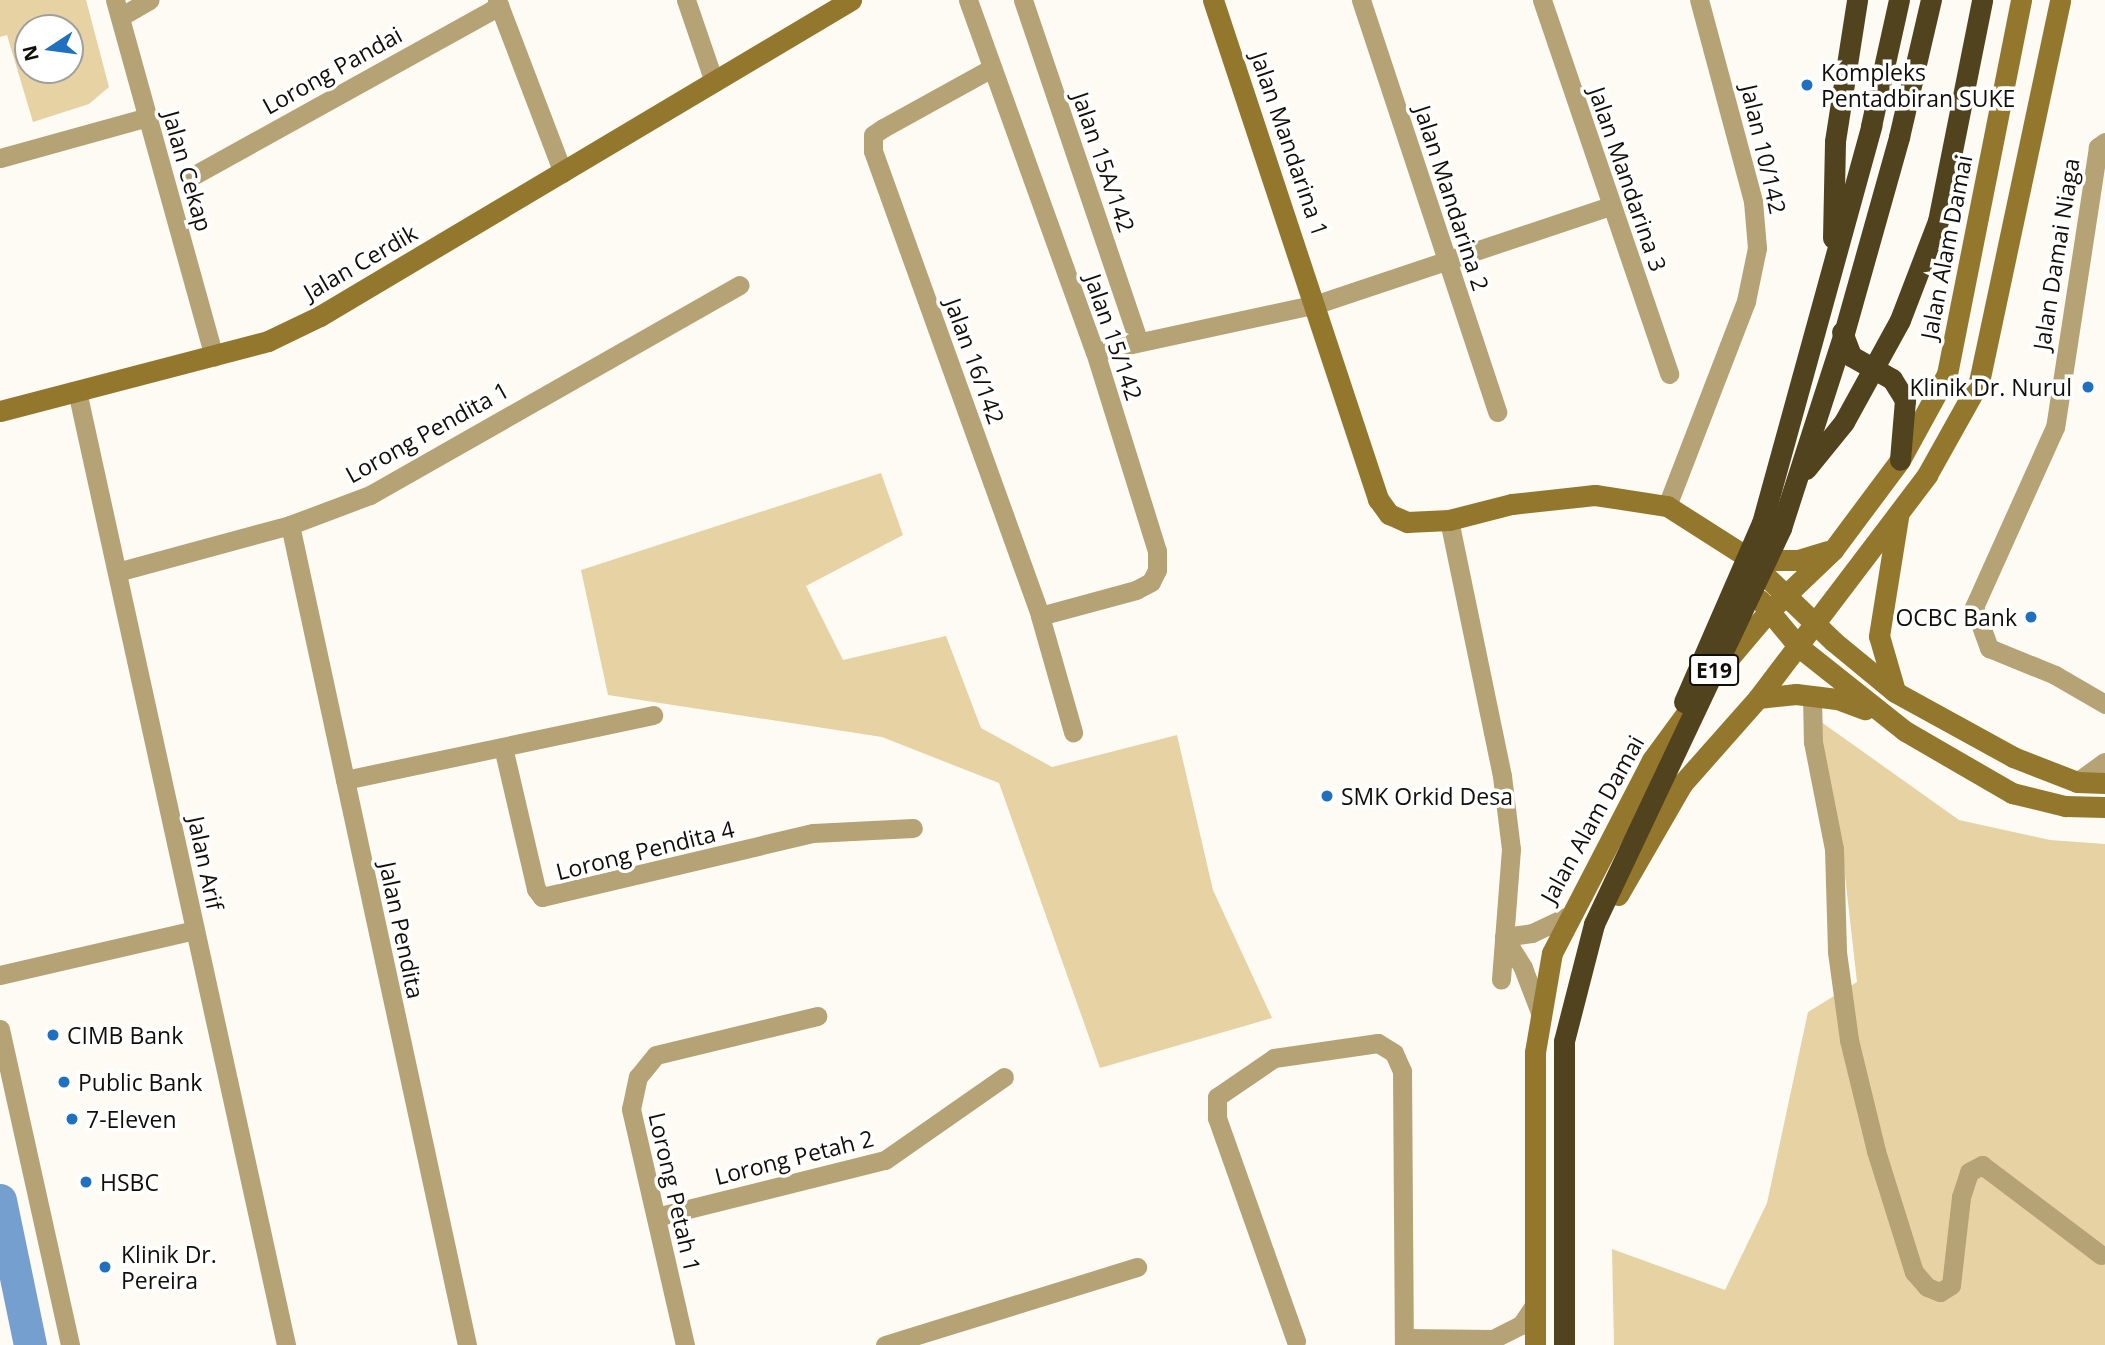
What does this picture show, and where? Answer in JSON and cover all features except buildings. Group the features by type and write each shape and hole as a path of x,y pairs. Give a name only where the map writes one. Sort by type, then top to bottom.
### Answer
{"highway":[{"path":"1857,0 1847,38 1832,207 1838,320 1851,356 1892,379 1905,400 1900,460"},
{"name":"E19","path":"1557,1345 1560,1027 1586,925 1762,523 1871,126 1899,0"},
{"name":"E19","path":"1567,1345 1564,1041 1594,924 1781,528 1844,333 1899,137 1931,0"},
{"path":"1762,523 1844,422 1900,320 1938,221 1982,0"}],"main road":[{"path":"714,82 851,0"},
{"name":"Jalan Mandarina 1","path":"1213,0 1317,304 1378,499 1389,514 1407,522 1449,520 1512,504 1595,495 1667,506 1723,539 1751,561 1815,626 1895,692 2012,757 2077,782 2105,783"},
{"name":"Jalan Alam Damai","path":"1535,1345 1535,1052 1552,953 1567,917 1652,760 1729,656 1768,612 1832,550 1900,460 1947,373 2021,0"},
{"path":"1567,1345 1564,1197 1567,1085 1588,969 1619,892 1682,784 1799,647 1927,475 1979,382 2060,0"},
{"name":"Jalan Cerdik","path":"0,411 268,341 320,316 714,82"},
{"path":"1895,692 1879,636 1899,512"},
{"path":"1723,539 1732,568 1729,656"},
{"name":"Jalan Mandarina 1","path":"1723,539 1768,612 1799,647 1880,714"},
{"path":"1751,561 1798,560 1832,550"},
{"path":"1758,698 1812,696 1837,699 1880,714 2012,793 2065,806 2105,807"}],"street":[{"path":"117,9 149,0"},
{"path":"686,0 714,82"},
{"name":"Jalan 15/142","path":"968,0 990,69 1095,352 1157,551 1157,570 1151,582 1136,590 1040,616"},
{"name":"Jalan 15A/142","path":"1023,0 1138,340"},
{"name":"Jalan Mandarina 2","path":"1361,0 1497,412"},
{"name":"Jalan Mandarina 3","path":"1542,0 1669,374"},
{"name":"Jalan 10/142","path":"1667,506 1746,301 1757,248 1753,201 1699,0"},
{"path":"498,3 563,173"},
{"name":"Lorong Pandai","path":"190,178 498,3"},
{"name":"Jalan Cekap","path":"117,9 214,356"},
{"name":"Jalan 16/142","path":"990,69 873,135 873,151 1040,616 1073,732"},
{"path":"0,158 148,117"},
{"name":"Jalan Damai Niaga","path":"2105,142 2098,147 2055,427 1974,607 1989,648 2055,675 2105,704"},
{"path":"1095,352 1138,340 1317,304 1610,206"},
{"name":"Lorong Pendita 1","path":"117,572 290,525 370,495 738,285"},
{"name":"Jalan Arif","path":"77,391 286,1345"},
{"path":"1449,520 1504,796 1511,849 1501,980"},
{"name":"Jalan Pendita","path":"290,525 467,1345"},
{"path":"1812,696 1813,742 1834,849 1837,952 1849,1041 1876,1151 1914,1272 1927,1287 1940,1292 1951,1285 1961,1197 1969,1172 1982,1165 2101,1255"},
{"path":"345,780 653,715"},
{"name":"Lorong Pendita 4","path":"503,747 536,889 542,897 813,834 913,828"},
{"path":"2077,782 2105,762"},
{"path":"1504,937 1532,933 1567,917"},
{"path":"0,975 195,930"},
{"path":"1504,937 1523,968 1541,1015"},
{"name":"Lorong Petah 1","path":"685,1345 631,1109 645,1064 656,1055 817,1016"},
{"path":"0,1029 70,1345"},
{"path":"1296,1342 1217,1118 1217,1097 1274,1058 1378,1043 1394,1053 1402,1071 1404,1342 1493,1339 1521,1325 1534,1306"},
{"name":"Lorong Petah 2","path":"656,1217 885,1160 1004,1077"},
{"path":"885,1345 1137,1266"}],"shaded area":[{"path":"0,0 86,0 109,87 89,104 33,122 22,84 84,84 84,14 14,14 14,58 7,35 0,37"},
{"path":"881,473 903,535 806,586 843,660 946,636 981,728 1052,767 1177,735 1213,890 1272,1018 1100,1068 999,783 882,737 608,695 581,570"},
{"path":"1817,719 1959,820 2050,840 2105,844 2105,1345 1614,1345 1612,1249 1725,1290 1767,1203 1808,1012 1857,982 1842,849"}],"waterway":[{"path":"0,1200 30,1345"}],"place":[{"name":"Kompleks Pentadbiran SUKE","path":"1807,85"},
{"name":"Klinik Dr. Nurul","path":"2088,387"},
{"name":"OCBC Bank","path":"2031,617"},
{"name":"SMK Orkid Desa","path":"1327,796"},
{"name":"CIMB Bank","path":"53,1035"},
{"name":"Public Bank","path":"64,1082"},
{"name":"7-Eleven","path":"72,1119"},
{"name":"HSBC","path":"86,1182"},
{"name":"Klinik Dr. Pereira","path":"105,1267"}]}
